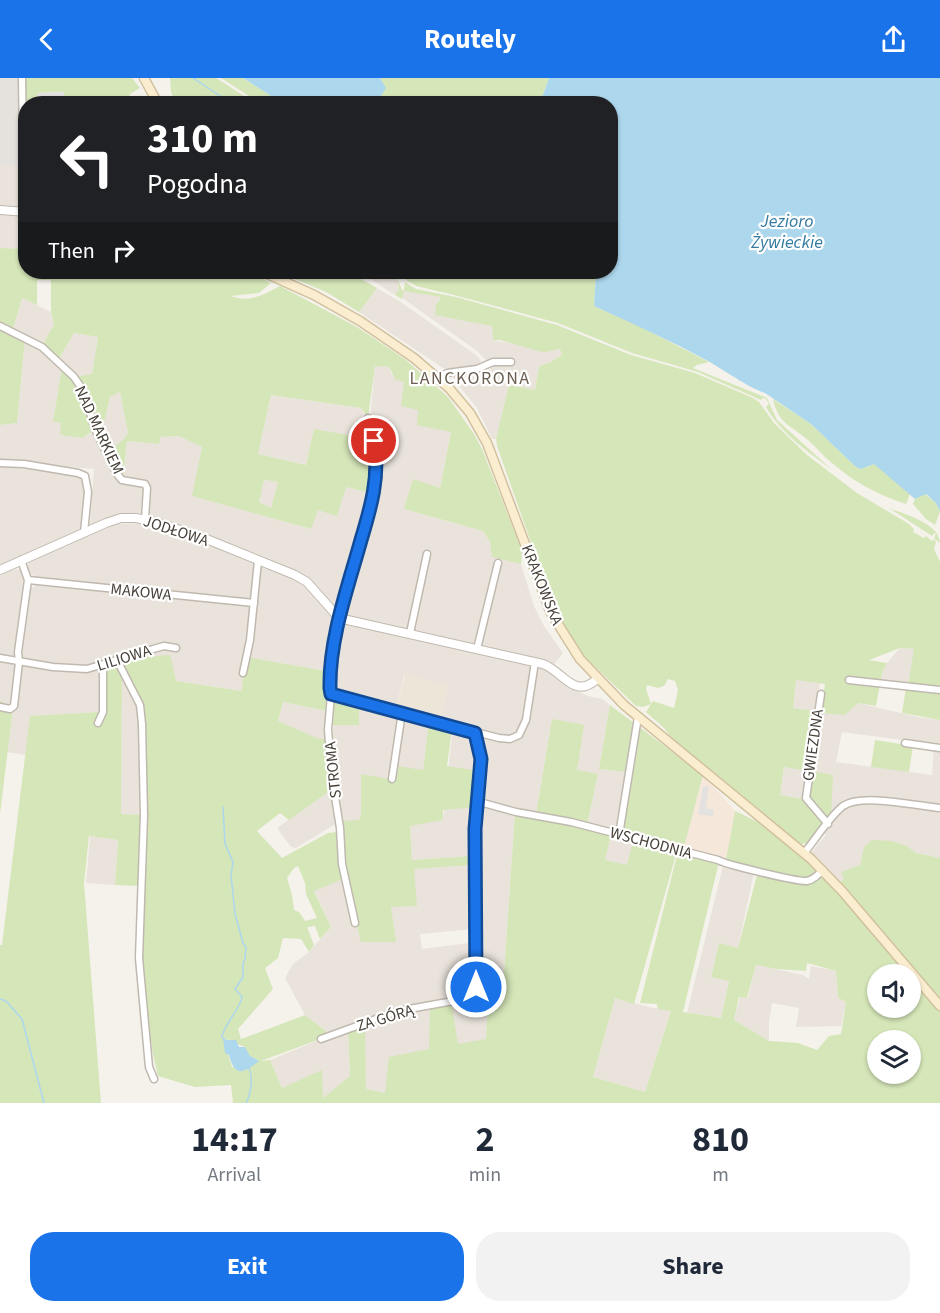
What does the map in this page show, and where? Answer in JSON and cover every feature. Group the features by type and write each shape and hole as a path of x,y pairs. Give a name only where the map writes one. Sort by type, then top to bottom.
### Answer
{"main road":[{"path":"144,78 154,96"},
{"name":"KRAKOWSKA","path":"278,279 340,308 403,349 438,377 462,403 482,434 497,467 555,621 573,650 597,679 638,717 823,870 940,1006"}],"street":[{"path":"22,78 22,96"},
{"path":"0,210 18,211"},
{"name":"NAD MARKIEM","path":"0,326 42,347 74,377 83,390 95,429 117,474 122,480 145,484 147,488 145,519"},
{"path":"438,377 447,373 477,369 493,362 511,362"},
{"name":"STROMA","path":"355,923 342,864 328,730 330,684 338,617 375,495 376,454 368,418"},
{"path":"0,463 24,464 85,476 88,492 84,533"},
{"name":"JODŁOWA","path":"0,570 121,518 145,519 199,536 302,578 318,592 338,617"},
{"path":"410,633 428,554"},
{"path":"0,707 10,710 14,706 18,652 28,580 21,560"},
{"path":"243,673 258,561"},
{"path":"477,649 498,563"},
{"name":"MAKOWA","path":"28,580 254,603"},
{"path":"338,617 535,662 548,666 579,687 589,686 597,679"},
{"name":"LILIOWA","path":"0,658 76,670 87,669 165,646 176,648"},
{"path":"117,660 140,705 142,716 144,815 139,958 149,1067 154,1079"},
{"path":"331,694 475,733 510,739 519,735 526,720 535,662"},
{"path":"98,723 103,712 103,664"},
{"path":"849,680 940,690"},
{"name":"GWIEZDNA","path":"820,694 806,798 828,824"},
{"path":"392,779 402,712"},
{"path":"619,835 638,717"},
{"name":"ZA GÓRĄ","path":"321,1039 398,1011 470,999 474,996 476,987 476,801 481,759 475,733"},
{"path":"905,743 940,748"},
{"name":"WSCHODNIA","path":"476,801 797,880 809,880 823,870"},
{"path":"804,853 844,806 856,801 940,808"}],"shaded area":[{"path":"0,78 20,78 18,165 0,165"},
{"path":"64,92 64,96 37,96 37,93"},
{"path":"0,165 18,165 18,207 0,206"},
{"path":"0,213 18,215 18,249 0,248"},
{"path":"370,279 397,279 399,289 395,295"},
{"path":"377,288 476,355 481,360 477,367 443,368 359,312"},
{"path":"404,290 441,297 437,302 492,326 493,340 530,347 538,351 560,349 562,355 539,366 535,390 509,386 496,439 492,439 477,408 451,376 452,374 469,373 489,374 491,366 504,363 512,365 514,362 488,362 477,351 401,297"},
{"path":"22,298 51,312 54,324 42,346 13,329"},
{"path":"74,333 98,337 92,374 74,377 58,360"},
{"path":"25,339 41,348 62,367 53,422 62,423 61,435 84,438 104,423 110,397 120,392 128,433 123,441 118,482 123,482 127,441 159,444 159,437 179,436 202,447 193,496 310,529 318,510 346,487 375,494 338,617 331,672 247,657 243,691 176,681 117,660 101,712 30,717 26,755 7,752 13,709 0,701 0,576 13,569 21,570 22,593 29,595 30,589 37,585 38,578 27,568 29,561 117,524 142,523 143,513 119,514 90,525 94,469 70,467 69,469 0,461 0,425 17,423"},
{"path":"375,365 389,367 392,375 404,382 418,410 451,431 440,488 404,509 483,531 490,542 492,556 521,564 534,606 544,626 563,653 549,671 570,688 602,699 610,705 599,769 626,772 616,833 587,826 598,774 577,771 578,762 552,719 536,814 515,811 503,989 489,990 486,1040 429,1049 386,1093 366,1089 364,1024 348,1031 350,1076 322,1099 323,1093 282,1088 270,1060 331,1035 305,1015 285,978 293,964 309,952 331,927 314,890 343,879 357,925 395,942 391,907 414,869 473,865 473,929 420,934 422,949 477,942 478,856 412,860 410,825 443,820 453,725 440,721 448,686 404,675 395,714 429,722 423,770 395,780 361,784 359,820 337,823 296,848 291,847 277,828 337,788 332,734 334,725 359,725 359,699 339,693 333,686 341,623 402,637 405,629 345,615 343,610 378,471 370,419"},
{"path":"271,395 361,408 366,420 366,438 314,430 306,465 258,454"},
{"path":"0,466 76,474 84,478 82,529 0,565"},
{"path":"264,480 278,482 271,508 259,502"},
{"path":"900,648 915,649 908,687 880,683 887,663"},
{"path":"405,675 448,685 440,721 396,710"},
{"path":"122,678 144,707 144,815 121,814"},
{"path":"796,679 820,683 816,711 793,708"},
{"path":"283,702 327,711 327,739 319,739 278,722"},
{"path":"858,703 940,720 940,745 842,732 836,762 932,775 934,750 940,751 940,858 916,853 907,846 864,847 860,865 840,883 811,853 826,835 823,831 811,771 820,713"},
{"path":"784,767 807,771 803,799 780,795"},
{"path":"703,775 735,811 726,860 683,851"},
{"path":"703,786 709,787 706,808 714,810 713,817 698,814"},
{"path":"611,835 633,841 627,866 605,860"},
{"path":"90,836 118,840 115,885 86,883"},
{"path":"723,866 754,872 738,948 719,944 711,976 729,981 721,1018 687,1013"},
{"path":"756,965 803,975 809,979 811,966 836,971 838,998 846,1002 841,1026 796,1027 799,1008 772,1003 769,1041 734,1020 740,997 748,998"},
{"path":"615,998 653,1008 671,1010 645,1092 593,1077"}],"green space":[{"path":"25,78 132,78 140,88 129,96 64,96 64,92 37,93 37,96 26,96"},
{"path":"170,78 216,78 244,96 172,96"},
{"path":"221,78 243,78 271,96 249,96"},
{"path":"380,78 549,78 543,96 381,96 385,88"},
{"path":"0,248 18,249 18,279 263,279 271,283 259,293 231,296 244,299 262,295 280,286 357,327 406,360 448,397 482,449 522,551 521,564 492,557 490,542 483,531 404,509 413,479 440,488 451,432 417,425 418,410 401,406 404,382 395,379 389,367 375,366 368,418 361,408 271,395 258,454 306,465 314,429 370,439 372,478 376,481 375,494 346,487 337,516 318,510 311,529 192,496 202,447 179,436 160,437 159,444 127,441 123,479 107,451 122,441 128,433 120,392 110,397 104,423 83,438 60,435 61,423 53,422 62,367 74,377 92,374 98,337 74,333 58,360 42,346 54,324 51,312 51,280 37,280 37,305 22,298 13,329 0,325","holes":["264,480 278,482 271,508 259,502"]},
{"path":"295,279 360,279 377,288 359,312 326,292"},
{"path":"397,279 402,290 404,290 405,282 416,289 456,297 557,325 631,355 695,373 753,398 759,402 774,423 807,455 857,493 909,524 914,529 913,532 924,538 926,536 932,541 934,539 936,542 934,549 940,562 940,688 908,686 914,649 900,648 869,660 887,663 882,673 876,706 858,703 845,715 820,713 825,684 796,680 793,708 816,711 807,771 784,767 780,795 803,799 823,822 808,843 801,844 796,841 674,742 664,728 646,712 651,704 643,707 636,706 584,656 559,617 496,439 509,385 535,390 539,366 562,355 560,349 545,352 493,340 492,326 435,315 436,305 441,297 404,291 402,299 395,295 399,289","holes":["668,679 675,681 678,690 674,708 653,701 651,704 646,689 647,685 658,688 664,686"]},
{"path":"596,279 594,306 709,362 693,368 767,398 777,420 831,469 779,425 766,407 769,404 766,399 761,400 698,372 632,353 558,323 416,286 406,280"},
{"path":"0,327 25,339 17,423 0,425"},
{"path":"773,399 811,424 856,467 868,467 874,463 910,494 906,504 867,487 840,470 808,440 786,424 778,414"},
{"path":"925,494 936,503 940,512 935,525 926,519 913,504 915,499"},
{"path":"889,508 927,525 934,530 938,536 940,543 934,538 936,534 932,536"},
{"path":"170,655 176,681 242,691 247,657 331,672 327,711 283,702 278,721 319,739 327,739 331,790 289,820 280,813 257,831 282,858 328,833 336,832 343,879 314,891 331,927 320,939 315,926 307,927 314,945 309,952 301,939 283,938 278,958 265,968 273,989 238,1029 241,1039 305,1015 331,1035 261,1061 270,1060 282,1088 322,1070 323,1098 350,1076 348,1029 365,1027 366,1089 385,1093 389,1057 429,1049 430,1005 438,1000 451,1001 458,1044 486,1039 489,989 503,989 515,812 611,835 605,860 627,865 633,841 616,833 626,772 599,769 610,705 703,775 683,851 677,851 634,1004 615,998 593,1077 645,1092 671,1011 658,1009 657,1004 640,1003 676,859 680,854 716,862 718,866 683,1012 721,1018 729,981 711,977 719,943 738,948 758,871 726,860 735,811 763,825 790,844 837,887 844,878 841,872 860,865 864,847 872,840 892,841 907,846 916,853 940,858 940,1103 233,1103 231,1085 195,1087 158,1076 139,958 141,886 115,885 118,840 89,836 84,883 101,1103 0,1103 0,945 2,945 30,716 100,712 101,666 117,660","holes":["118,664 141,708 144,815 121,814 122,678","298,866 305,883 306,894 317,918 305,921 299,912 294,910 287,878","807,963 836,971 838,998 846,1002 841,1034 829,1036 817,1050 798,1043 769,1041 734,1020 739,997 747,998 756,965 806,971","223,1038 245,1047 250,1057 255,1058 232,1067"]},
{"path":"906,688 940,692 940,720 902,713"},
{"path":"334,697 359,704 359,725 333,725"},
{"path":"0,701 13,708 0,814"},
{"path":"552,719 584,725 577,770 598,774 587,825 536,814"},
{"path":"429,722 452,729 447,766 479,771 476,807 443,810 443,820 410,826 412,860 473,856 473,865 414,869 417,906 391,907 396,942 361,942 343,865 341,815 342,821 359,820 361,774 395,780 397,766 423,770"},
{"path":"875,740 913,746 909,772 871,767"},
{"path":"811,771 833,775 831,814 827,820 810,798"}],"water":[{"path":"243,78 380,78 386,88 381,96 271,96"},
{"name":"Jezioro Żywieckie","path":"549,78 940,78 940,511 936,503 926,494 915,499 874,464 861,469 856,467 811,424 765,393 680,346 594,306 596,279 618,279 618,96 543,96"},
{"path":"223,1038 236,1040 239,1047 245,1047 250,1056 259,1061 249,1068 237,1070 229,1055 225,1053"}],"waterway":[{"path":"193,78 220,96"},
{"path":"223,807 225,844 233,862 231,875 235,914 246,947 243,977 235,989 242,997 224,1031 222,1036 224,1040"},
{"path":"0,999 6,1001 22,1019 44,1103"},
{"path":"246,1103 251,1086 249,1068"}],"district":[{"name":"LANCKORONA","path":"470,378"}],"route":[{"path":"374,441 377,465 375,495 338,617 331,672 331,694 475,733 481,759 475,829 476,987"}]}
